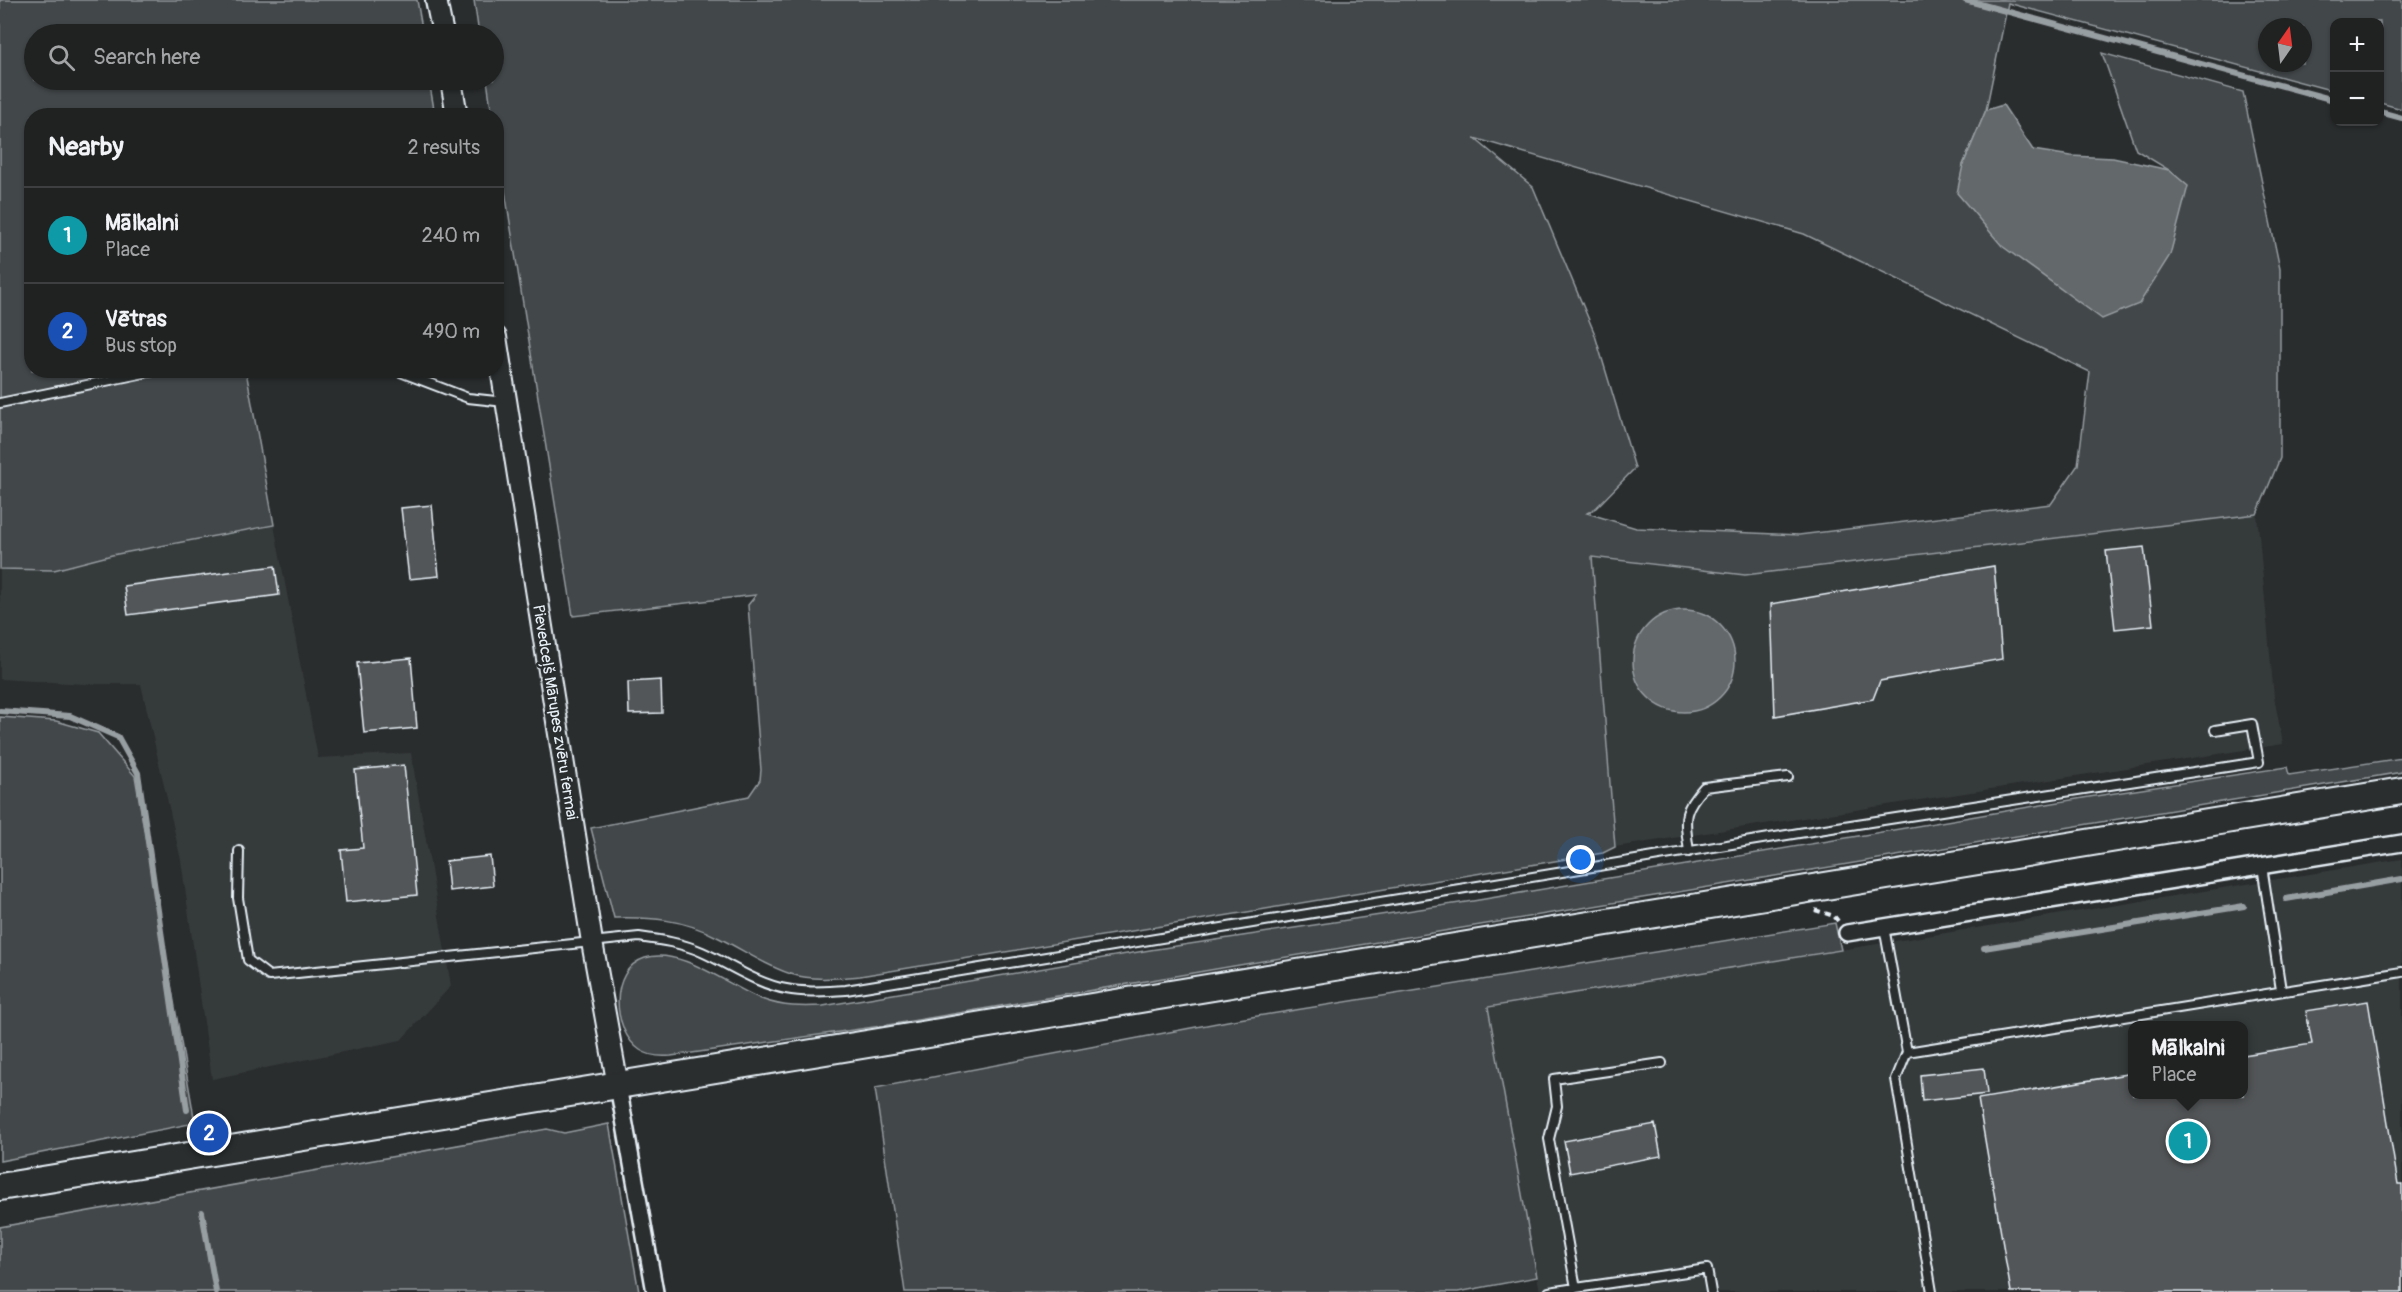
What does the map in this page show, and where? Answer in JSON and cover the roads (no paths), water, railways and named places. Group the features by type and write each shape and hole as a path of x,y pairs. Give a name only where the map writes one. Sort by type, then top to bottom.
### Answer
{"main road":[{"path":"0,1187 2402,791"}],"street":[{"path":"436,0 440,24"},
{"path":"453,90 456,108"},
{"name":"Pievedceļš Mārupes zvēru fermai","path":"503,378 592,942 618,1086"},
{"path":"1847,933 2402,843"},
{"path":"618,1086 655,1292"}],"lane":[{"path":"0,403 120,378"},
{"path":"416,378 468,398 508,403"},
{"path":"239,850 238,898 248,960 269,976 639,937 671,942 700,951 759,980 784,989 810,992 846,990 1689,852 2259,762 2252,724 2215,730"},
{"path":"1689,852 1686,822 1689,803 1704,787 1788,777"},
{"path":"2262,866 2282,990"},
{"path":"1884,927 1907,1052 1896,1079 1932,1292"},
{"path":"1907,1052 2402,972"},
{"path":"1576,1288 1549,1139 1557,1106 1554,1079 1662,1063"},
{"path":"1549,1292 1707,1269 1711,1292"}],"waterway":[{"path":"1965,0 2330,99"},
{"path":"2384,113 2402,118"},
{"path":"0,711 70,716 118,737 138,773 187,1110"},
{"path":"2286,899 2402,879"},
{"path":"1984,948 2244,906"},
{"path":"202,1212 216,1292"}],"place":[{"name":"Vētras","path":"209,1133"},
{"name":"Mālkalni","path":"2188,1141"}]}
